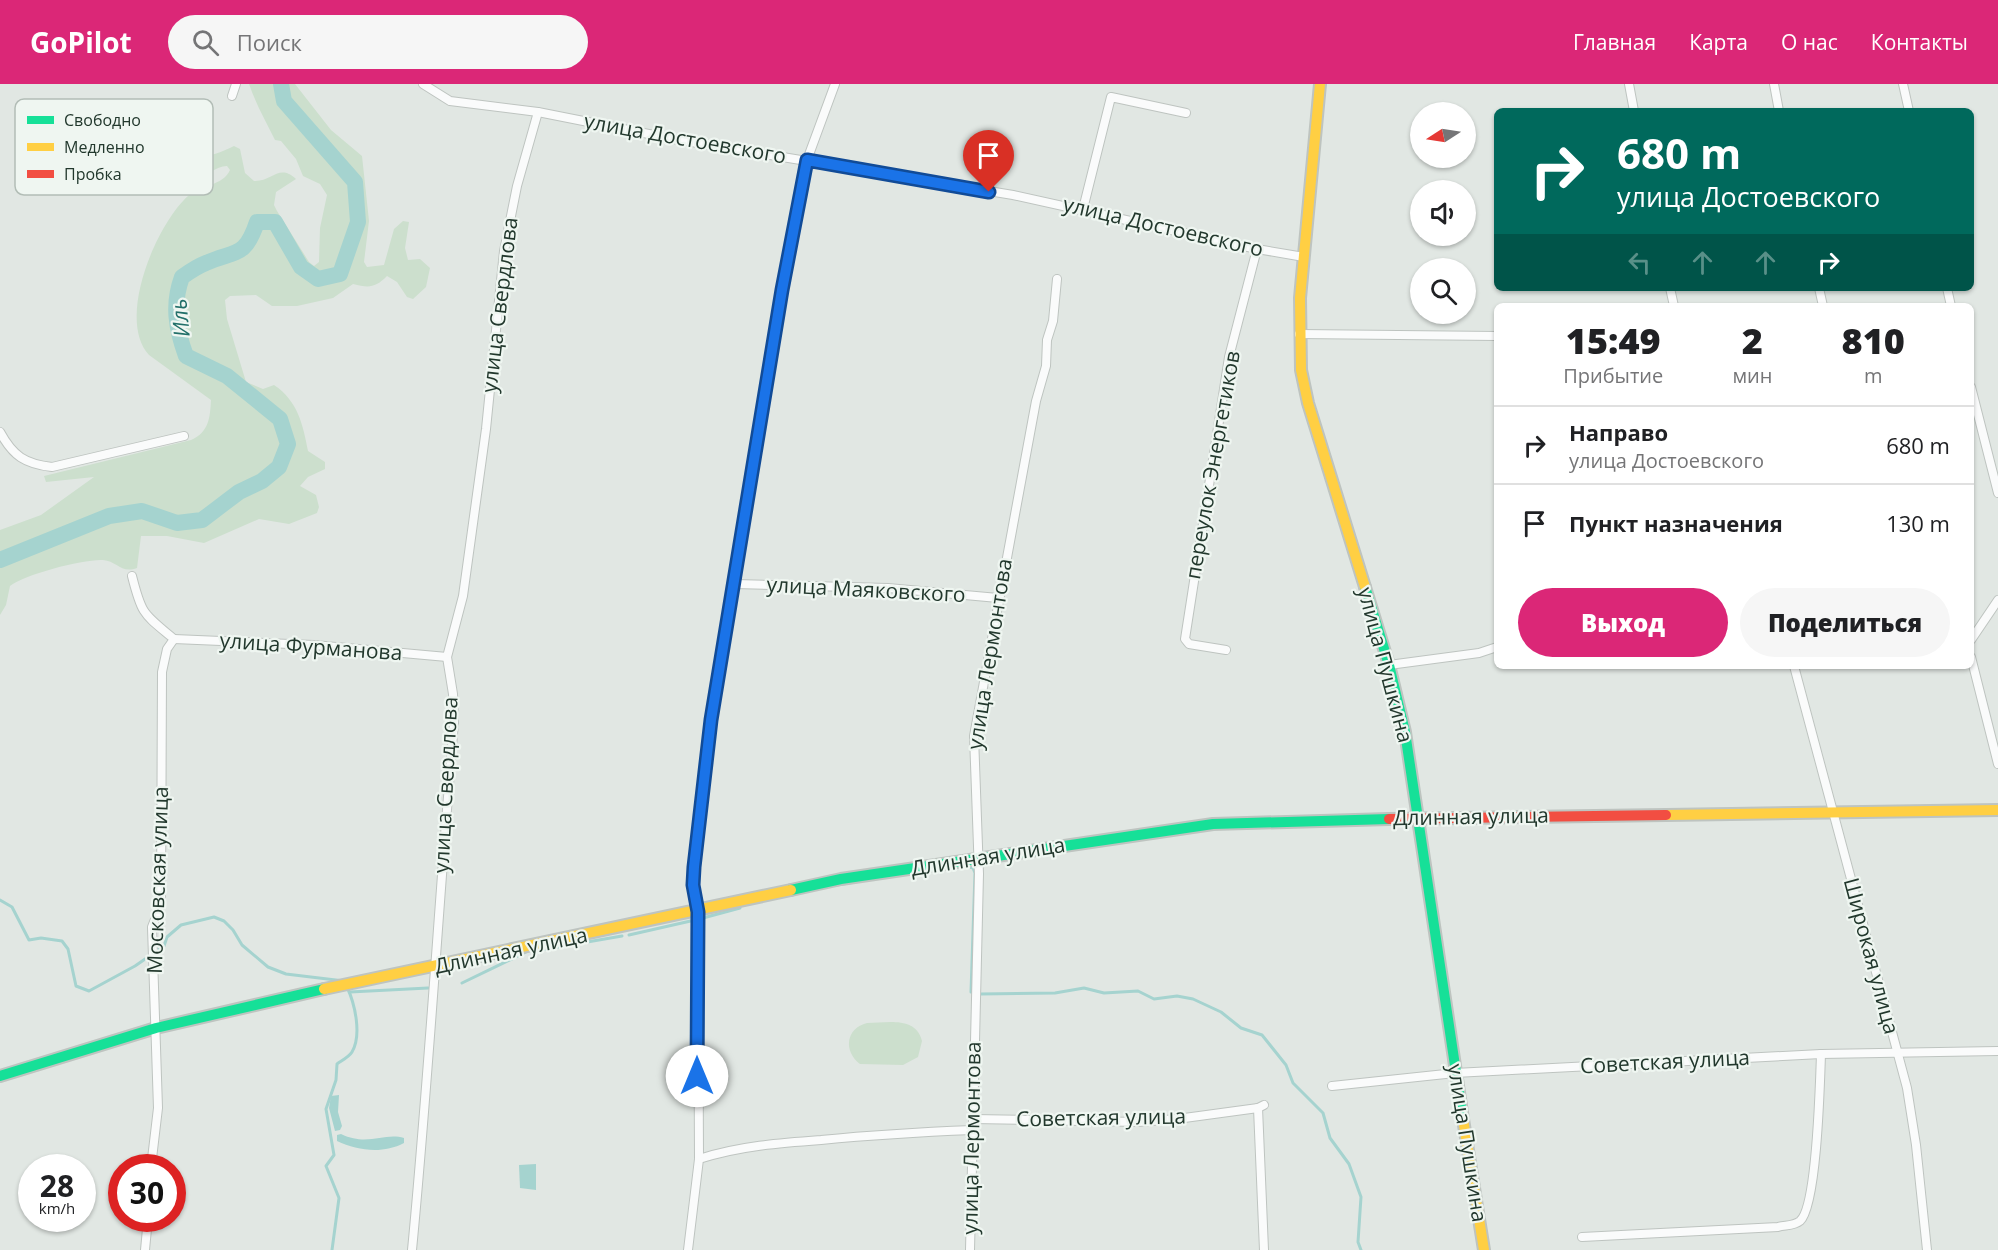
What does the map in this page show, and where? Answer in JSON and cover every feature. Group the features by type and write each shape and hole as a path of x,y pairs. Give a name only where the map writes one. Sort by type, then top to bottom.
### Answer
{"main road":[{"name":"улица Пушкина","path":"1320,84 1304,257 1299,334 1301,370 1308,403 1389,665 1405,732 1455,1072 1484,1250"},
{"name":"Длинная улица","path":"0,1076 156,1028 242,1006 434,968 842,879 1213,824 1417,818 1998,810"}],"street":[{"path":"232,96 236,84"},
{"name":"улица Достоевского","path":"423,84 450,101 538,112 679,140 807,160 1083,209 1257,249 1304,257"},
{"path":"688,1250 699,1159 698,912 693,885 700,801 711,720 782,290 807,160 835,84"},
{"path":"1629,84 1633,108"},
{"path":"1774,84 1778,108"},
{"path":"1903,84 1908,108"},
{"path":"1083,209 1111,97 1186,113"},
{"name":"улица Свердлова","path":"412,1250 430,1056 434,968 454,723 453,694 447,657 463,596 486,429 504,251 517,186 538,112"},
{"name":"переулок Энергетиков","path":"1226,650 1189,644 1185,639 1229,357 1257,249"},
{"name":"улица Лермонтова","path":"970,1250 979,858 974,736 1035,400 1046,366 1047,340 1053,321 1058,279"},
{"path":"1299,334 1494,336"},
{"path":"1974,399 1998,493"},
{"path":"0,432 20,459 32,464 52,467 184,436"},
{"path":"132,576 139,604 148,619 174,639"},
{"name":"улица Маяковского","path":"735,584 888,588 998,598"},
{"path":"1974,636 1998,600"},
{"name":"улица Фурманова","path":"174,639 314,645 447,657"},
{"name":"Московская улица","path":"153,1154 158,1108 152,941 154,919 161,904 162,672 166,649 174,639"},
{"path":"1389,665 1494,648"},
{"name":"Широкая улица","path":"1795,669 1907,1088 1916,1145 1927,1250"},
{"path":"1974,669 1998,764"},
{"name":"Советская улица","path":"1332,1086 1455,1072 1821,1054 1998,1051"},
{"path":"1582,1237 1778,1227 1802,1220 1808,1206 1814,1161 1821,1054"},
{"name":"Советская улица","path":"973,1119 1138,1122 1177,1119 1261,1106 1264,1250"},
{"path":"699,1159 724,1151 774,1143 897,1133 973,1130"},
{"path":"145,1250 147,1232"}],"green space":[{"path":"249,84 295,84 331,130 362,156 369,221 364,262 367,267 384,265 394,229 403,221 409,222 405,248 408,260 420,259 430,268 426,287 413,299 407,297 397,282 387,276 375,285 353,284 333,298 297,306 272,306 256,295 230,296 225,300 227,319 246,382 263,389 274,385 289,398 298,414 308,451 325,462 325,469 308,477 300,486 316,495 319,507 317,513 289,524 259,519 204,543 167,536 141,536 137,568 127,569 108,561 94,560 41,572 10,586 6,605 0,615 0,530 41,515 94,477 46,482 44,476 191,440 205,429 211,400 149,355 140,339 137,319 138,297 144,273 164,228 188,196 213,195 213,184 227,175 230,170 227,166 223,166 213,171 213,155 234,146 240,149 245,173 254,181 280,173 296,179 276,192 274,205 309,262 314,266 319,262 320,228 327,195 320,184 303,176 296,159 281,141 275,140"},
{"path":"892,1022 907,1024 914,1028 922,1041 918,1057 903,1065 860,1064 851,1053 849,1041 855,1030 867,1023"}],"water":[{"path":"339,1095 338,1112 342,1126 340,1130 335,1131 329,1108 331,1096"},
{"path":"337,1135 359,1139 404,1138 404,1143 388,1149 362,1149 337,1141"},
{"path":"536,1164 536,1190 520,1188 519,1165"}],"waterway":[{"name":"Иль","path":"0,560 109,516 142,511 177,523 202,520 239,492 262,481 279,467 288,444 280,419 227,376 186,356 176,317 176,307 182,277 200,266 244,247 253,234 257,222 275,222 301,267 318,279 340,274 358,222 355,182 284,101 281,84"},
{"path":"962,865 973,868 975,873 971,992"},
{"path":"837,885 855,882"},
{"path":"0,900 12,907 29,940 41,938 62,941 68,949 76,986 89,991 135,966 164,946 167,937 181,925 214,917 224,921 242,945 268,967 286,974 344,981"},
{"path":"703,918 740,908"},
{"path":"629,935 695,920"},
{"path":"535,951 622,936"},
{"path":"462,983 526,952"},
{"path":"332,1250 339,1198 326,1166 334,1155 326,1109 336,1080 337,1064 352,1052 357,1037 355,1011 347,987"},
{"path":"350,992 428,988"},
{"path":"980,994 1055,993 1084,988 1104,993 1138,991 1154,999 1177,996 1193,999 1221,1012 1241,1028 1262,1035 1286,1065 1293,1083 1323,1113 1330,1138 1349,1164 1361,1197 1358,1242 1361,1250"}],"traffic: fast":[{"path":"1365,587 1389,665 1405,732 1463,1119"},
{"path":"791,890 841,879 1213,824 1389,819"},
{"path":"0,1076 156,1028 324,989"}],"traffic: slow":[{"path":"1320,84 1300,298 1301,370 1308,403 1365,587"},
{"path":"1666,815 1998,810"},
{"path":"324,989 791,890"},
{"path":"1463,1119 1484,1250"}],"traffic: jam":[{"path":"1389,819 1666,815"}],"route":[{"path":"697,1076 698,912 693,885 700,801 711,720 782,290 807,160 989,192"}]}
